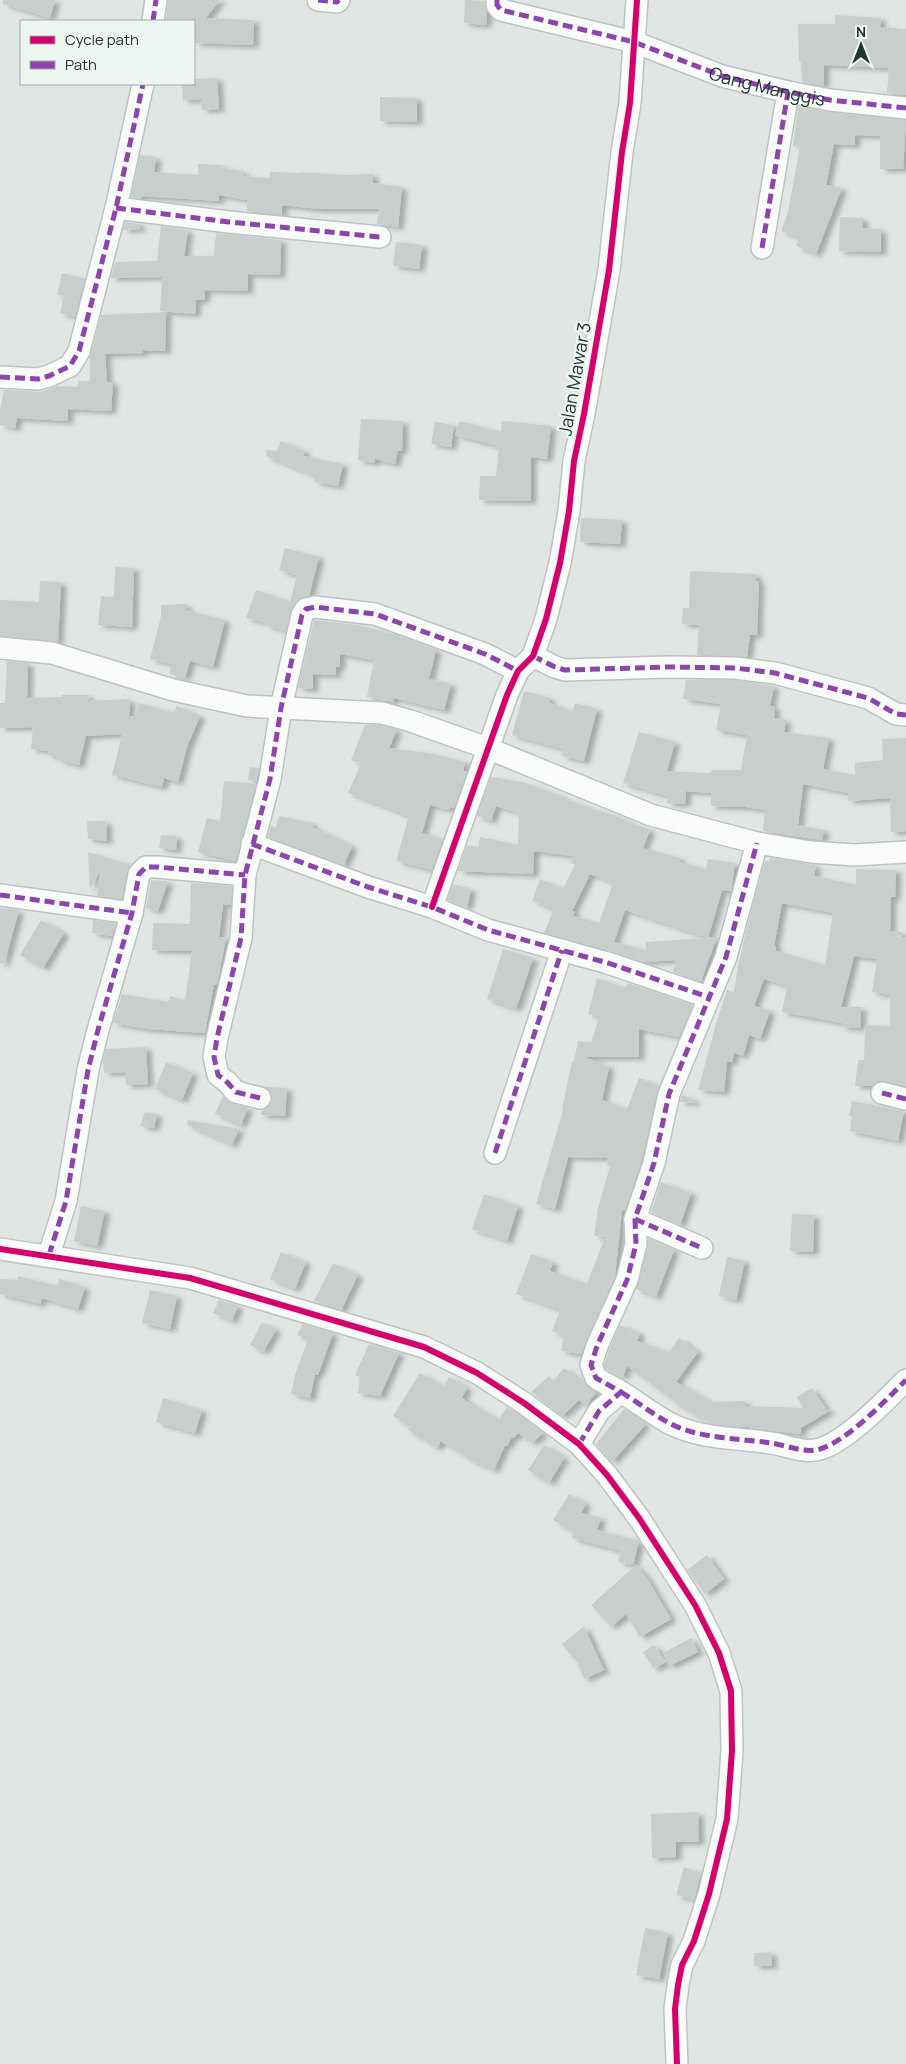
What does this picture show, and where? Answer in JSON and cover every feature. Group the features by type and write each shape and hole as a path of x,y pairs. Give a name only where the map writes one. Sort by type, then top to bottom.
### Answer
{"street":[{"path":"153,20 156,0"},
{"path":"318,0 337,2 339,0"},
{"name":"Gang Manggis","path":"497,0 497,5 501,10 634,42 722,76 788,92 906,108"},
{"name":"Jalan Mawar 3","path":"432,907 487,748 518,671 533,656 546,619 560,563 569,511 574,461 609,270 622,152 630,103 638,0"},
{"path":"0,376 38,379 48,376 70,366 80,351 116,208 143,85"},
{"path":"762,248 788,92"},
{"path":"116,208 229,222 380,236"},
{"path":"260,1098 236,1092 218,1075 214,1057 241,938 245,875 270,779 281,708 302,615 306,609 315,607 375,614 485,654 518,671"},
{"path":"0,648 52,653 173,690 247,706 382,713 411,721 487,748 651,815 757,843 811,852 854,855 906,852"},
{"path":"533,656 565,670 670,666 735,668 776,673 868,698 896,714 906,715"},
{"path":"757,843 726,957 669,1094 654,1163 635,1219 636,1244 627,1280 597,1346 591,1365 596,1378 671,1424 718,1437 772,1443 810,1450 819,1449 835,1442 855,1427 906,1380"},
{"path":"252,844 368,887 432,907 488,930 608,964 708,997"},
{"path":"49,1256 66,1201 88,1070 132,913 139,874 146,866 245,875"},
{"path":"0,895 132,913"},
{"path":"495,1153 562,950"},
{"path":"882,1093 906,1099"},
{"path":"635,1219 702,1248"},
{"path":"0,1249 190,1278 424,1347 477,1373 524,1403 579,1444 606,1475 639,1518 695,1604 719,1653 731,1691 732,1751 727,1819 709,1894 694,1941 682,1965 675,2010 677,2064"},
{"path":"579,1444 598,1411 621,1392"}],"building":[{"path":"3,0 55,0 50,18 3,4"},
{"path":"168,0 220,0 206,18 254,20 253,45 195,43 195,20 166,20"},
{"path":"465,0 484,1 487,13 486,25 464,23"},
{"path":"835,15 881,18 880,27 906,29 906,95 887,93 889,68 824,65 824,86 802,82 801,62 799,62 798,24 835,24"},
{"path":"217,78 219,109 202,110 201,99 183,100 182,85 195,85 195,79"},
{"path":"380,97 417,98 417,122 380,121"},
{"path":"798,107 906,120 903,169 880,169 880,136 855,135 855,145 834,144 826,185 842,188 816,254 796,246 799,238 781,231 788,212 800,147 793,146"},
{"path":"140,155 156,157 154,172 198,175 198,164 221,165 221,167 244,172 243,176 270,178 270,172 343,175 373,174 373,183 402,187 398,227 377,224 379,209 319,209 282,205 282,215 247,211 247,200 219,195 219,201 142,196 141,199 131,197"},
{"path":"840,217 863,218 863,228 881,229 881,252 839,251"},
{"path":"125,222 140,224 140,229 123,230"},
{"path":"161,226 188,230 184,256 214,256 216,233 281,240 280,275 248,274 248,291 205,290 204,300 196,300 195,314 160,311 162,277 111,278 115,262 157,261"},
{"path":"396,242 422,245 419,269 393,266"},
{"path":"62,273 85,279 75,317 60,313 64,296 57,295"},
{"path":"166,312 165,351 143,350 143,353 105,354 107,382 113,382 111,411 68,409 68,421 17,418 15,428 0,425 0,411 4,390 41,392 57,386 78,387 78,381 90,381 90,357 101,315"},
{"path":"361,419 403,421 402,451 398,450 395,464 375,459 375,463 358,460"},
{"path":"459,421 501,432 502,421 551,426 547,459 531,457 531,501 479,500 480,476 496,476 499,446 455,435"},
{"path":"435,422 454,425 451,447 431,444"},
{"path":"281,441 305,451 303,456 343,464 338,486 314,482 315,476 266,456 267,450 277,451"},
{"path":"581,518 622,520 620,544 580,542"},
{"path":"285,548 319,557 309,596 296,602 292,608 286,631 266,625 267,623 246,618 256,590 290,602 297,575 279,570"},
{"path":"115,567 134,568 132,627 98,625 101,596 114,597"},
{"path":"690,571 756,574 756,581 759,581 757,635 750,635 747,657 697,655 699,625 682,624 683,608 689,608"},
{"path":"40,581 61,582 58,642 0,636 0,600 39,602"},
{"path":"186,604 186,610 225,620 213,667 190,661 185,678 169,673 172,664 150,659 161,616 161,605"},
{"path":"314,620 357,625 400,636 436,650 429,679 451,684 444,710 394,698 393,702 367,697 374,660 340,654 340,667 336,667 336,675 313,674 313,689 298,688"},
{"path":"7,661 28,663 27,698 89,695 88,701 130,699 129,716 135,717 139,703 174,713 177,706 200,716 187,747 178,782 164,778 162,787 112,775 122,734 86,736 79,765 58,760 59,757 48,755 49,751 31,749 33,727 0,728 0,703 5,703"},
{"path":"686,680 734,680 774,686 770,706 775,707 774,718 786,720 784,732 829,738 823,769 855,775 855,763 883,760 882,739 906,738 906,831 891,832 890,798 848,801 848,793 803,784 798,825 824,830 822,840 763,831 765,810 746,807 711,806 711,793 686,791 685,804 667,803 667,796 623,783 639,732 675,742 667,771 711,773 711,770 741,770 747,735 716,730 721,704 683,699"},
{"path":"524,691 550,698 549,703 573,711 575,703 597,709 584,761 562,756 563,749 512,735"},
{"path":"365,725 380,725 397,730 389,748 428,753 465,762 463,771 467,772 454,808 450,807 449,810 430,805 422,833 443,839 432,870 396,861 409,816 348,793 361,764 351,760"},
{"path":"250,767 259,768 256,781 248,780"},
{"path":"491,777 521,782 650,830 643,848 680,858 679,862 706,869 708,859 735,863 731,891 722,890 708,938 717,937 701,981 673,972 676,960 645,962 544,933 554,909 532,901 540,879 563,889 575,864 571,863 573,856 534,851 533,874 458,871 467,845 478,847 480,837 518,845 519,813 496,806 491,821 477,816","holes":["590,874 613,883 599,923 573,916 575,912 572,911","625,910 708,938 646,942 646,950 614,942"]},
{"path":"224,781 256,784 236,861 198,852 207,818 220,821"},
{"path":"279,816 313,823 312,827 352,846 344,865 268,837 271,826 276,828"},
{"path":"87,821 106,821 107,841 88,839"},
{"path":"161,835 177,836 176,850 159,848"},
{"path":"88,852 130,865 122,899 97,896 100,871 90,889"},
{"path":"770,858 816,865 814,876 856,885 856,869 896,870 895,897 891,897 890,931 902,932 902,937 906,937 906,1086 878,1081 872,1086 855,1086 858,1060 864,1060 865,1025 890,1026 890,995 872,992 877,959 854,956 841,1007 861,1007 860,1028 842,1027 842,1023 782,1012 787,986 764,979 754,1006 770,1011 760,1039 749,1035 743,1056 734,1053 732,1062 727,1061 724,1092 698,1090 727,990 734,993 738,965 749,919 765,861 769,862","holes":["782,903 833,913 825,965 776,951 776,946 774,946"]},
{"path":"151,880 168,881 158,911 146,908"},
{"path":"191,883 232,886 231,905 223,904 219,937 226,938 217,985 214,984 205,1033 148,1029 113,1023 122,994 168,1002 170,996 185,1001 192,951 152,950 153,923 190,924"},
{"path":"453,884 471,889 467,908 448,900"},
{"path":"0,908 19,910 4,964 0,963"},
{"path":"41,920 64,933 43,968 20,955"},
{"path":"93,920 116,923 112,936 92,933"},
{"path":"503,949 533,958 516,1009 487,999"},
{"path":"597,978 626,988 628,983 693,1005 679,1037 639,1029 639,1057 585,1057 609,1067 602,1100 627,1109 639,1078 659,1086 642,1160 625,1211 622,1210 615,1277 581,1354 561,1351 564,1335 552,1331 560,1310 516,1294 531,1254 553,1262 550,1271 587,1284 605,1237 594,1236 598,1208 610,1166 607,1166 608,1158 568,1157 555,1209 536,1204 563,1110 572,1061 574,1061 578,1041 591,1043 599,1017 588,1014"},
{"path":"146,1047 148,1084 126,1085 125,1072 104,1073 103,1061 106,1049"},
{"path":"166,1062 193,1073 182,1100 155,1089"},
{"path":"265,1087 287,1088 285,1116 261,1115 262,1110 269,1107 272,1101 272,1094"},
{"path":"682,1095 695,1100 694,1103 680,1102"},
{"path":"223,1096 232,1104 248,1108 241,1125 215,1114"},
{"path":"852,1101 904,1111 898,1141 850,1131 852,1116 849,1116"},
{"path":"145,1112 157,1114 154,1128 140,1126"},
{"path":"188,1120 239,1129 232,1145 187,1125"},
{"path":"661,1182 691,1193 680,1225 651,1212"},
{"path":"484,1194 518,1206 507,1241 472,1229"},
{"path":"81,1206 105,1211 97,1246 74,1241"},
{"path":"792,1214 814,1215 813,1252 790,1251"},
{"path":"648,1238 674,1250 656,1297 636,1289 648,1247"},
{"path":"281,1252 306,1262 295,1289 270,1279"},
{"path":"727,1257 745,1261 736,1300 719,1296"},
{"path":"333,1263 358,1275 341,1310 314,1301"},
{"path":"18,1276 57,1286 59,1279 85,1287 78,1309 42,1298 40,1304 0,1294 0,1279 17,1280"},
{"path":"150,1290 177,1296 170,1329 142,1323"},
{"path":"219,1300 238,1306 232,1321 213,1313"},
{"path":"262,1322 276,1330 263,1352 250,1345"},
{"path":"303,1324 333,1333 318,1375 315,1374 310,1398 291,1394 295,1375 308,1339 297,1335"},
{"path":"620,1325 640,1333 637,1341 669,1352 679,1338 698,1352 676,1382 711,1402 745,1401 745,1406 803,1408 797,1397 812,1388 826,1409 831,1410 801,1428 801,1434 749,1428 749,1426 738,1427 708,1423 674,1402 627,1366 623,1377 606,1369 604,1365"},
{"path":"369,1344 399,1353 380,1396 358,1393 360,1377 355,1375"},
{"path":"564,1368 596,1392 586,1406 579,1400 562,1416 531,1392 549,1376 553,1381"},
{"path":"420,1373 443,1387 449,1377 467,1388 462,1397 466,1401 498,1421 507,1407 543,1433 532,1443 518,1433 514,1438 512,1437 507,1446 505,1445 494,1470 471,1460 441,1441 437,1448 408,1430 410,1427 393,1416"},
{"path":"163,1398 202,1410 195,1433 156,1422"},
{"path":"624,1409 645,1425 612,1462 596,1444"},
{"path":"544,1445 564,1458 549,1483 528,1470"},
{"path":"569,1494 586,1504 581,1513 601,1518 597,1530 639,1541 633,1565 618,1562 621,1551 572,1538 573,1532 553,1520"},
{"path":"707,1555 724,1579 705,1594 687,1570"},
{"path":"636,1565 647,1578 671,1619 640,1637 626,1614 611,1627 591,1605"},
{"path":"584,1626 604,1670 584,1679 577,1662 562,1644"},
{"path":"691,1638 698,1652 669,1666 663,1653"},
{"path":"654,1645 666,1662 654,1669 643,1652"},
{"path":"698,1812 699,1842 676,1842 676,1857 652,1858 651,1814"},
{"path":"684,1867 701,1873 694,1900 676,1895"},
{"path":"645,1928 668,1933 659,1979 636,1975"},
{"path":"771,1952 772,1966 754,1966 754,1953"}],"marked path":[{"path":"153,20 156,0"},
{"path":"318,0 337,2 339,0"},
{"path":"497,0 497,5 501,10 634,42 722,76 830,100 906,108"},
{"path":"0,377 38,379 49,376 70,366 79,351 116,208 143,85"},
{"path":"762,248 788,92"},
{"path":"116,208 229,222 380,237"},
{"path":"260,1098 236,1092 218,1075 214,1057 241,938 245,875 270,779 281,708 302,615 306,609 315,607 375,614 485,654 518,671"},
{"path":"533,656 565,670 669,667 735,668 775,673 868,698 896,714 906,715"},
{"path":"579,1444 599,1411 621,1392 596,1378 591,1365 597,1346 627,1280 636,1244 635,1219 654,1163 669,1094 726,957 757,843"},
{"path":"252,844 368,887 432,907 488,930 608,963 708,997"},
{"path":"49,1255 66,1201 88,1070 132,913 139,874 146,867 157,867 245,875"},
{"path":"0,895 132,913"},
{"path":"495,1153 562,950"},
{"path":"882,1093 906,1099"},
{"path":"635,1219 702,1248"},
{"path":"621,1392 669,1423 693,1432 771,1443 802,1450 814,1450 831,1445 854,1429 906,1380"}],"cycle path":[{"path":"432,907 507,695 518,671 533,656 546,619 560,563 569,511 574,461 609,270 622,152 630,103 637,0"},
{"path":"0,1249 190,1278 424,1347 477,1373 524,1403 579,1444 607,1475 639,1518 695,1605 719,1653 731,1691 732,1751 727,1819 709,1894 694,1941 682,1965 675,2009 677,2064"}]}
